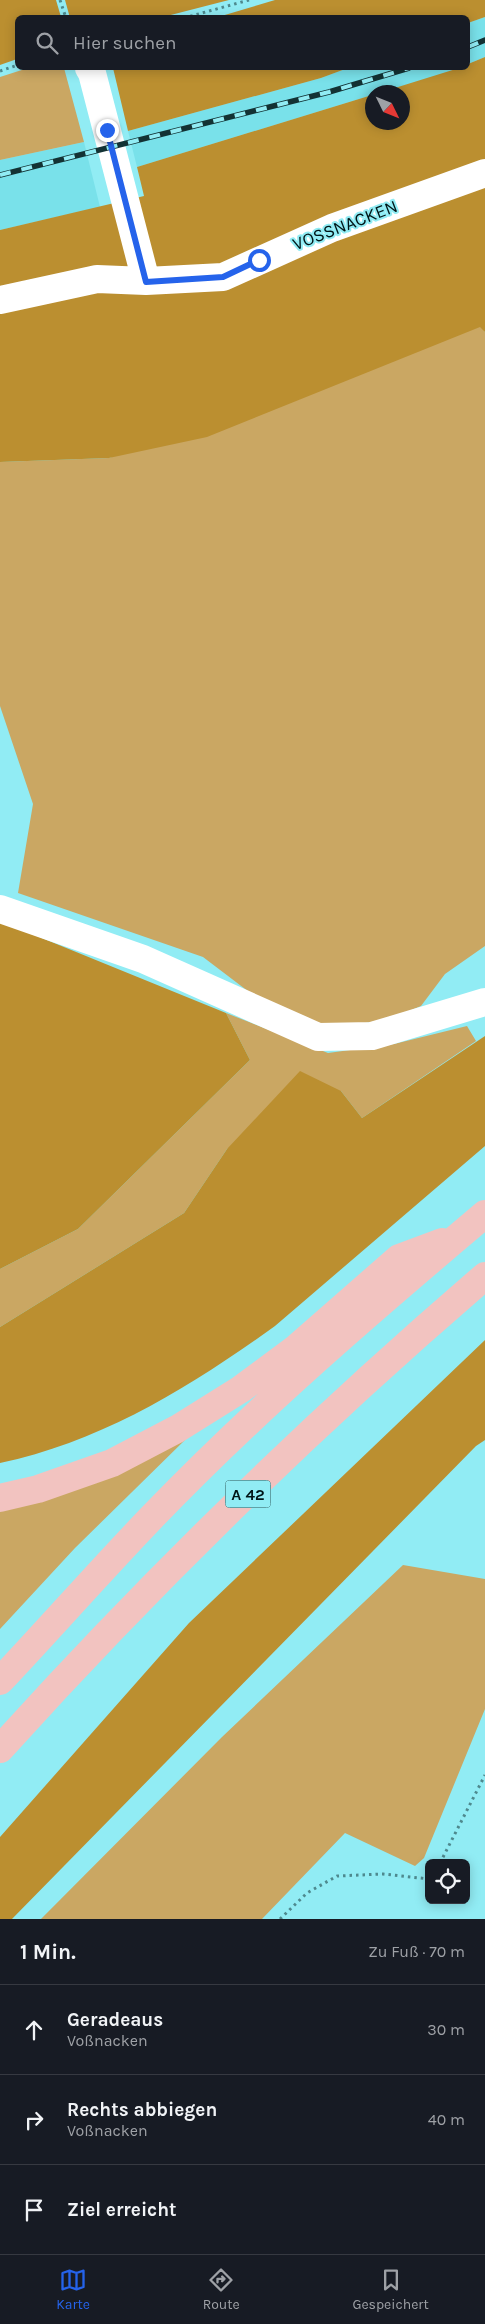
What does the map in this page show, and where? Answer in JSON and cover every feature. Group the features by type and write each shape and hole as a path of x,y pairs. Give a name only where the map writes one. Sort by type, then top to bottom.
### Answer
{"highway":[{"name":"A 42","path":"0,1681 152,1517 252,1420 331,1346 485,1214"},
{"path":"0,1498 38,1489 112,1463 177,1429 241,1389 296,1349 399,1258 460,1236"},
{"name":"A 42","path":"0,1749 94,1648 187,1554 301,1443 430,1323 485,1276"}],"lane":[{"path":"90,70 146,282"},
{"name":"VOSSNACKEN","path":"0,300 98,279 146,282 223,277 332,228 485,173"},
{"path":"0,909 143,959 318,1037 372,1036 485,1002"}],"path":[{"path":"60,0 65,15"},
{"path":"195,15 249,0"},
{"path":"0,71 15,66"},
{"path":"442,1859 485,1775"},
{"path":"280,1919 307,1893 337,1876 382,1874 425,1879"}],"shaded area":[{"path":"0,0 56,0 60,15 15,15 15,60 0,65"},
{"path":"65,0 229,0 171,15 69,15"},
{"path":"275,0 485,0 485,17 470,22 470,15 225,15"},
{"path":"485,17 485,57 470,63 470,22"},
{"path":"485,57 485,332 480,327 207,437 109,458 0,462 0,230 144,196 137,167 365,97 365,130 410,130 410,85 404,85 453,70 470,70 470,63"},
{"path":"22,70 65,70 84,142 0,160 0,77"},
{"path":"113,70 343,70 321,78 128,131"},
{"path":"343,70 454,70 407,85 365,85 365,97 137,167 128,131 321,78"},
{"path":"84,142 100,207 0,230 0,160"},
{"path":"481,326 485,332 485,946 445,974 421,1006 390,1019 328,1029 273,1010 203,957 18,893 33,804 0,706 0,462 109,458"},
{"path":"0,921 226,1013 250,1060 78,1229 0,1269"},
{"path":"226,1013 328,1053 394,1044 467,1026 476,1041 362,1118 341,1091 227,1149 184,1213 0,1327 0,1269 78,1229 250,1060"},
{"path":"485,1036 485,1146 275,1326 211,1370 144,1409 110,1426 74,1441 0,1463 0,1327 184,1213 227,1149 300,1071 341,1091 362,1118"},
{"path":"485,1340 485,1440 476,1446 12,1919 0,1919 0,1837 189,1623"},
{"path":"187,1438 75,1548 0,1629 0,1508"},
{"path":"403,1565 485,1579 485,1709 424,1858 415,1866 345,1833 262,1919 41,1919 222,1737"}],"railway":[{"path":"470,46 485,40"},
{"path":"0,175 329,92 402,70"}],"route":[{"path":"107,130 146,282 223,277 259,260"}]}
